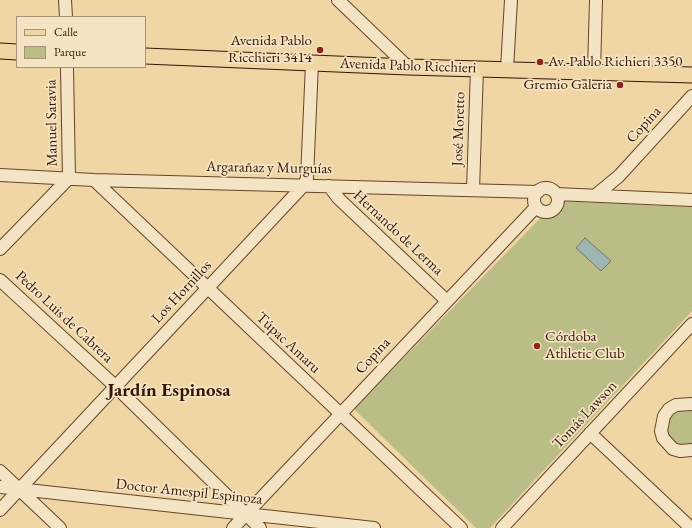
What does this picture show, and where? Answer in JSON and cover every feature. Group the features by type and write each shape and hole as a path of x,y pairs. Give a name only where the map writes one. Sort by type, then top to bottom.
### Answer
{"main road":[{"path":"0,51 16,52"},
{"name":"Avenida Pablo Ricchieri","path":"146,56 408,67 671,73 692,75"},
{"name":"Avenida Pablo Ricchieri","path":"671,73 692,66"}],"street":[{"path":"65,0 66,16"},
{"path":"338,0 408,67"},
{"path":"507,69 510,0"},
{"path":"594,71 596,0"},
{"path":"304,185 307,178 312,63"},
{"name":"Manuel Saravia","path":"67,68 69,178"},
{"name":"José Moretto","path":"473,190 476,68"},
{"name":"Copina","path":"596,195 619,176 692,96"},
{"name":"Argarañaz y Murguías","path":"0,175 94,180 538,192"},
{"path":"616,196 616,181 619,176"},
{"path":"0,250 69,178"},
{"name":"Túpac Amaru","path":"94,180 462,528"},
{"name":"Los Hornillos","path":"0,510 304,185"},
{"name":"Hernando de Lerma","path":"329,186 339,199 447,301"},
{"path":"556,194 558,201 552,210 545,212 536,206 534,199 538,192 547,188 556,194 692,200"},
{"name":"Copina","path":"233,528 536,206"},
{"name":"Pedro Luis de Cabrera","path":"0,280 115,386 260,528"},
{"name":"Tomás Lawson","path":"502,528 692,324"},
{"path":"692,404 676,405 669,409 664,416 661,431 663,438 673,449 680,451 692,450"},
{"path":"590,433 691,528"},
{"path":"0,471 60,528"},
{"name":"Doctor Amespil Espinoza","path":"0,487 374,528"}],"green space":[{"name":"Córdoba Athletic Club","path":"557,201 692,207 692,311 490,528 476,528 354,409"},
{"path":"689,409 692,411 692,445 677,445 672,441 667,431 668,420 677,411"}],"water":[{"path":"585,238 611,261 601,271 576,248"}],"place":[{"name":"Avenida Pablo Ricchieri 3414","path":"320,50"},
{"name":"Av. Pablo Richieri 3350","path":"540,62"},
{"name":"Gremio Galeria","path":"620,85"},
{"name":"Córdoba Athletic Club","path":"537,346"}],"district":[{"name":"Jardín Espinosa","path":"169,391"}]}
